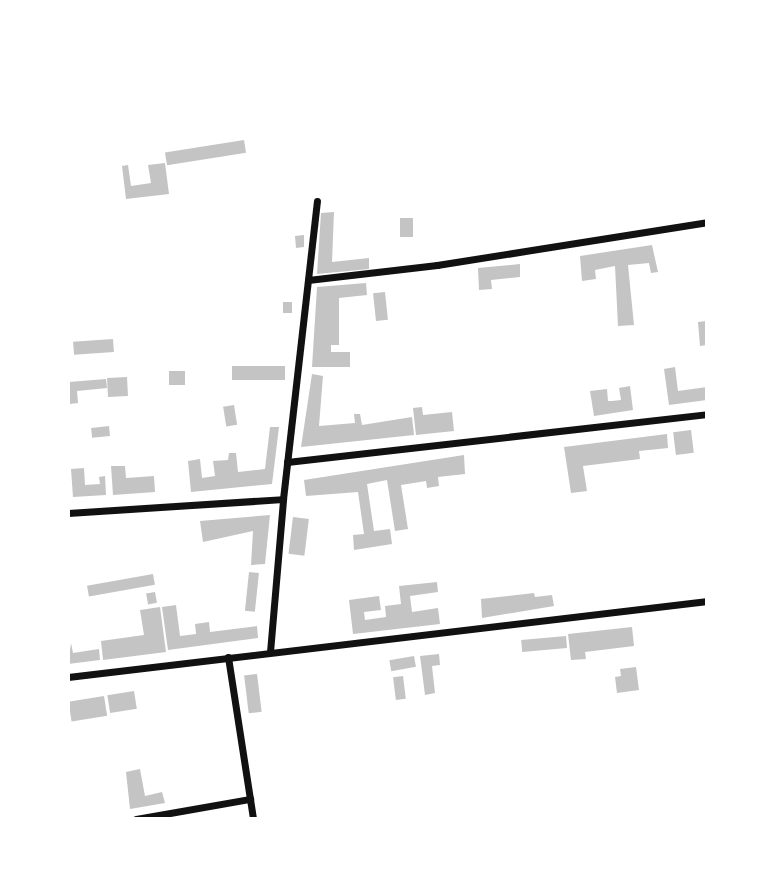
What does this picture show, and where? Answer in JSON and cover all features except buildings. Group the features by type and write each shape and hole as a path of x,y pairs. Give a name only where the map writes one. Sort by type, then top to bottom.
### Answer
{"street":[{"path":"270,652 283,499 317,201"},
{"path":"308,280 707,222"},
{"path":"287,462 707,414"},
{"path":"68,513 283,499"},
{"path":"68,677 707,601"},
{"path":"228,657 253,819"},
{"path":"136,819 250,799"}]}
